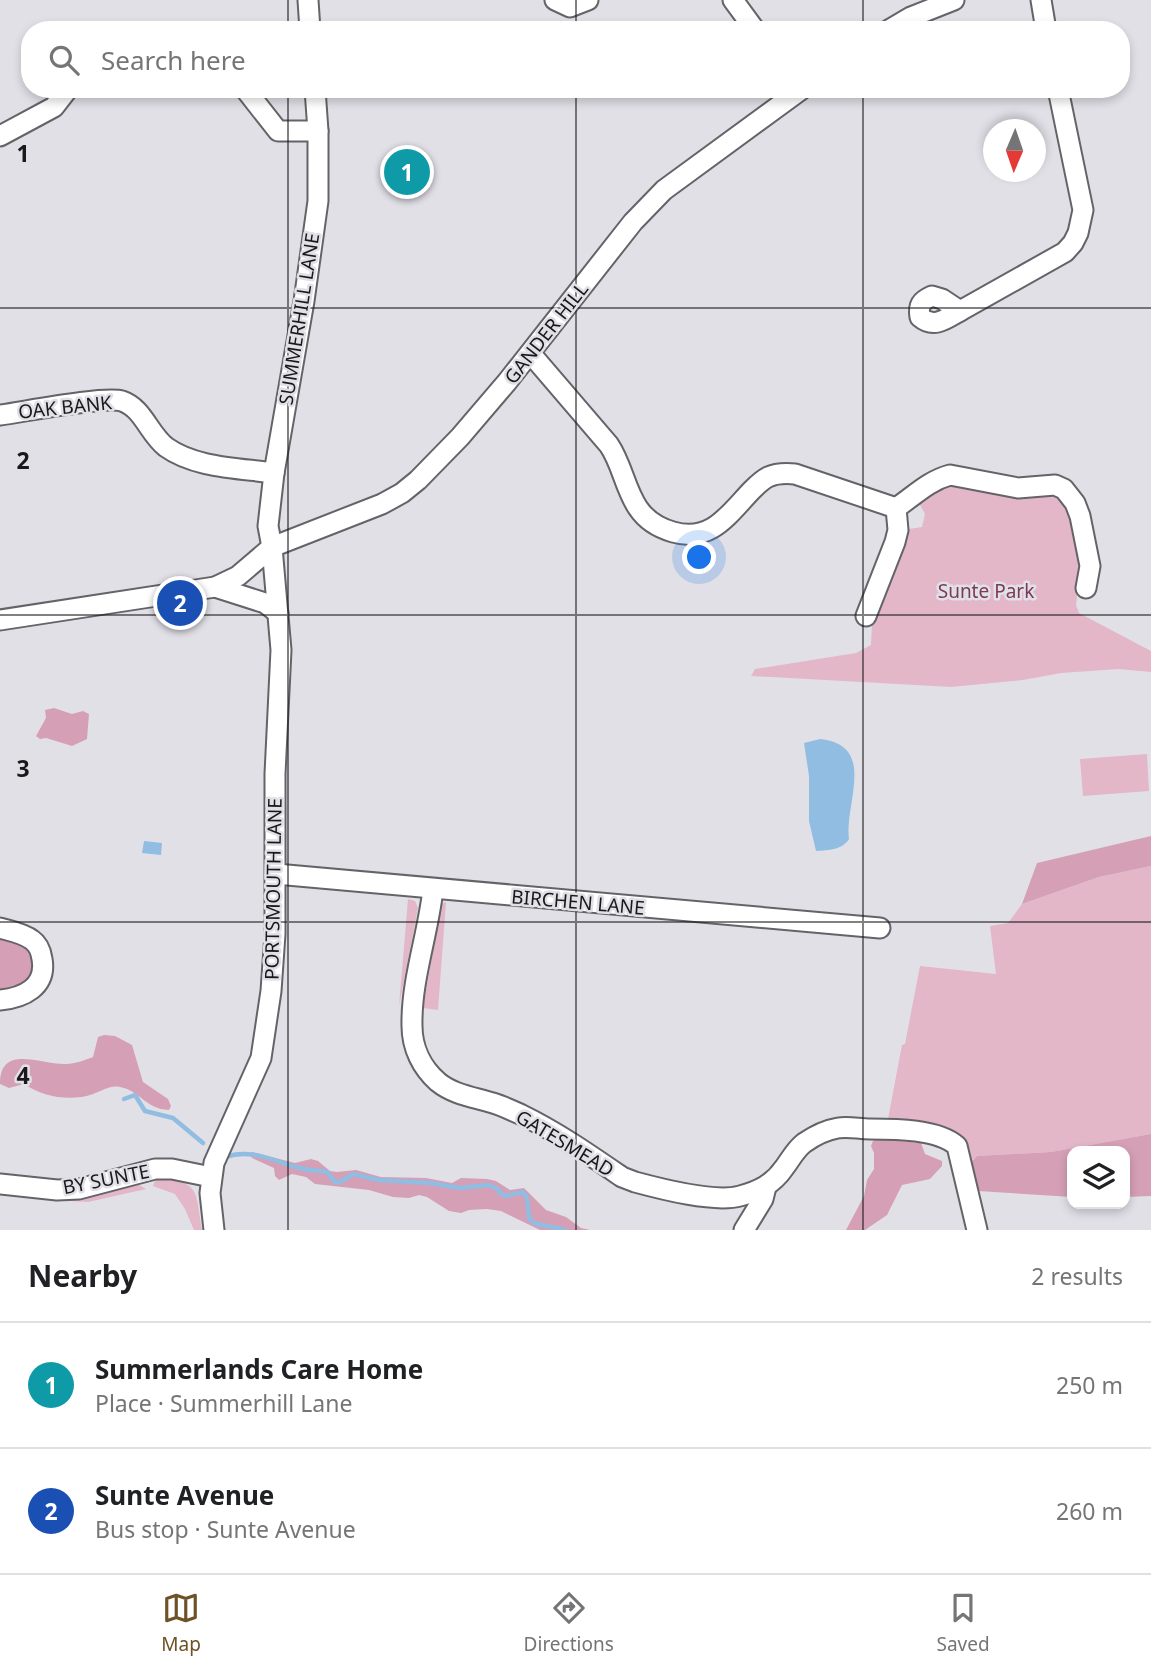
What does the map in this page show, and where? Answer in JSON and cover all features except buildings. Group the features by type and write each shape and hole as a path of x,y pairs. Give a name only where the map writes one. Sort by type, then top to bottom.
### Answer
{"street":[{"path":"307,0 309,21"},
{"path":"555,0 570,7 588,0"},
{"path":"733,0 748,21"},
{"path":"904,21 954,0"},
{"path":"1041,0 1044,21"},
{"path":"0,136 54,107 61,98"},
{"path":"252,98 278,131 318,131"},
{"name":"SUMMERHILL LANE","path":"272,547 268,526 274,473 304,301 318,201 316,98"},
{"name":"GANDER HILL","path":"215,587 238,576 272,547 382,504 402,493 460,437 531,354 633,222 664,190 789,98"},
{"path":"960,311 1065,252 1078,233 1083,210 1060,98"},
{"path":"531,354 609,445 619,460 639,509 659,527 686,535 707,533 762,480 781,473 795,474 896,508"},
{"name":"OAK BANK","path":"0,415 113,399 133,407 153,435 178,454 207,463 274,473"},
{"path":"896,508 920,489 950,475 1018,488 1055,485 1064,489 1075,503 1080,516 1090,566 1086,587"},
{"path":"866,616 895,542 898,530 896,508"},
{"name":"PORTSMOUTH LANE","path":"213,1225 211,1177 219,1149 261,1058 271,991 276,874 275,774 281,650 272,547"},
{"path":"0,620 215,587 265,603 278,613"},
{"name":"BIRCHEN LANE","path":"276,874 880,928"},
{"name":"GATESMEAD","path":"433,889 413,1003 412,1026 413,1041 426,1070 439,1083 455,1092 524,1116 622,1177 651,1186 729,1198 766,1187"},
{"path":"0,928 33,940 42,957 43,968 34,988 26,994 0,1000"},
{"path":"745,1228 763,1199 766,1187 795,1151 817,1135 830,1130 882,1128 939,1136 957,1146 977,1230"},
{"name":"BY SUNTE","path":"0,1184 57,1190 79,1189 155,1169 211,1177"},
{"path":"729,1198 745,1228"}],"green space":[{"name":"Sunte Park","path":"948,482 1058,493 1069,504 1082,558 1076,605 1079,613 1151,651 1151,672 1118,669 1061,673 1023,680 951,687 751,676 755,669 856,653 871,645 872,623 903,524 909,529 922,527 925,514 919,503"},
{"path":"1147,754 1149,791 1083,796 1080,759"},
{"path":"1151,866 1151,1134 1084,1146 1067,1146 1067,1149 1051,1152 977,1156 971,1161 964,1144 912,1121 888,1119 920,966 996,974 990,926 1008,923 1022,904 1099,877"},
{"path":"408,899 415,901 418,908 399,1006"},
{"path":"446,902 438,1010 423,1008 441,904"},
{"path":"157,1175 182,1182 193,1190 202,1230 194,1230 175,1194 153,1186"},
{"path":"119,1184 139,1185 146,1189 88,1202 52,1200 53,1196"}],"shaded area":[{"path":"54,708 72,714 83,711 89,714 87,739 72,746 36,736 46,718 45,710"},
{"path":"1151,836 1151,866 1099,877 1022,904 1037,863"},
{"path":"0,936 16,941 29,952 32,974 18,986 0,989"},
{"path":"115,1036 132,1045 143,1082 168,1099 171,1106 169,1110 154,1107 133,1092 120,1087 67,1098 48,1095 24,1084 9,1088 0,1084 2,1071 14,1060 66,1064 80,1062 93,1057 98,1037"},
{"path":"1151,1134 1151,1196 1130,1197 1130,1146 1084,1146"},
{"path":"878,1139 921,1143 925,1154 942,1161 942,1166 930,1179 902,1185 887,1215 865,1230 846,1230 864,1196 867,1180 874,1169 871,1146 873,1141"},
{"path":"1067,1149 1067,1197 978,1191 972,1161 977,1156"},
{"path":"252,1152 295,1163 311,1159 330,1171 337,1172 356,1170 381,1177 426,1178 452,1183 461,1178 496,1181 510,1190 524,1188 546,1210 590,1230 540,1230 501,1211 449,1211 419,1195 409,1198 393,1197 369,1190 315,1184 306,1177 292,1174 279,1180 275,1176 274,1168 252,1158"}],"water":[{"path":"820,739 838,744 848,752 853,764 854,778 849,839 839,847 816,851 809,821 809,776 804,743"},
{"path":"144,841 162,843 161,855 142,853"}],"waterway":[{"path":"124,1099 135,1095 145,1111 173,1118 203,1143"},
{"path":"226,1157 236,1154 256,1155 304,1169 327,1172 335,1182 353,1174 378,1180 460,1188 489,1185 506,1196 523,1192 527,1198 529,1218 534,1223 565,1230"}],"place":[{"name":"Summerlands Care Home","path":"407,172"},
{"name":"Sunte Avenue","path":"180,603"}]}
